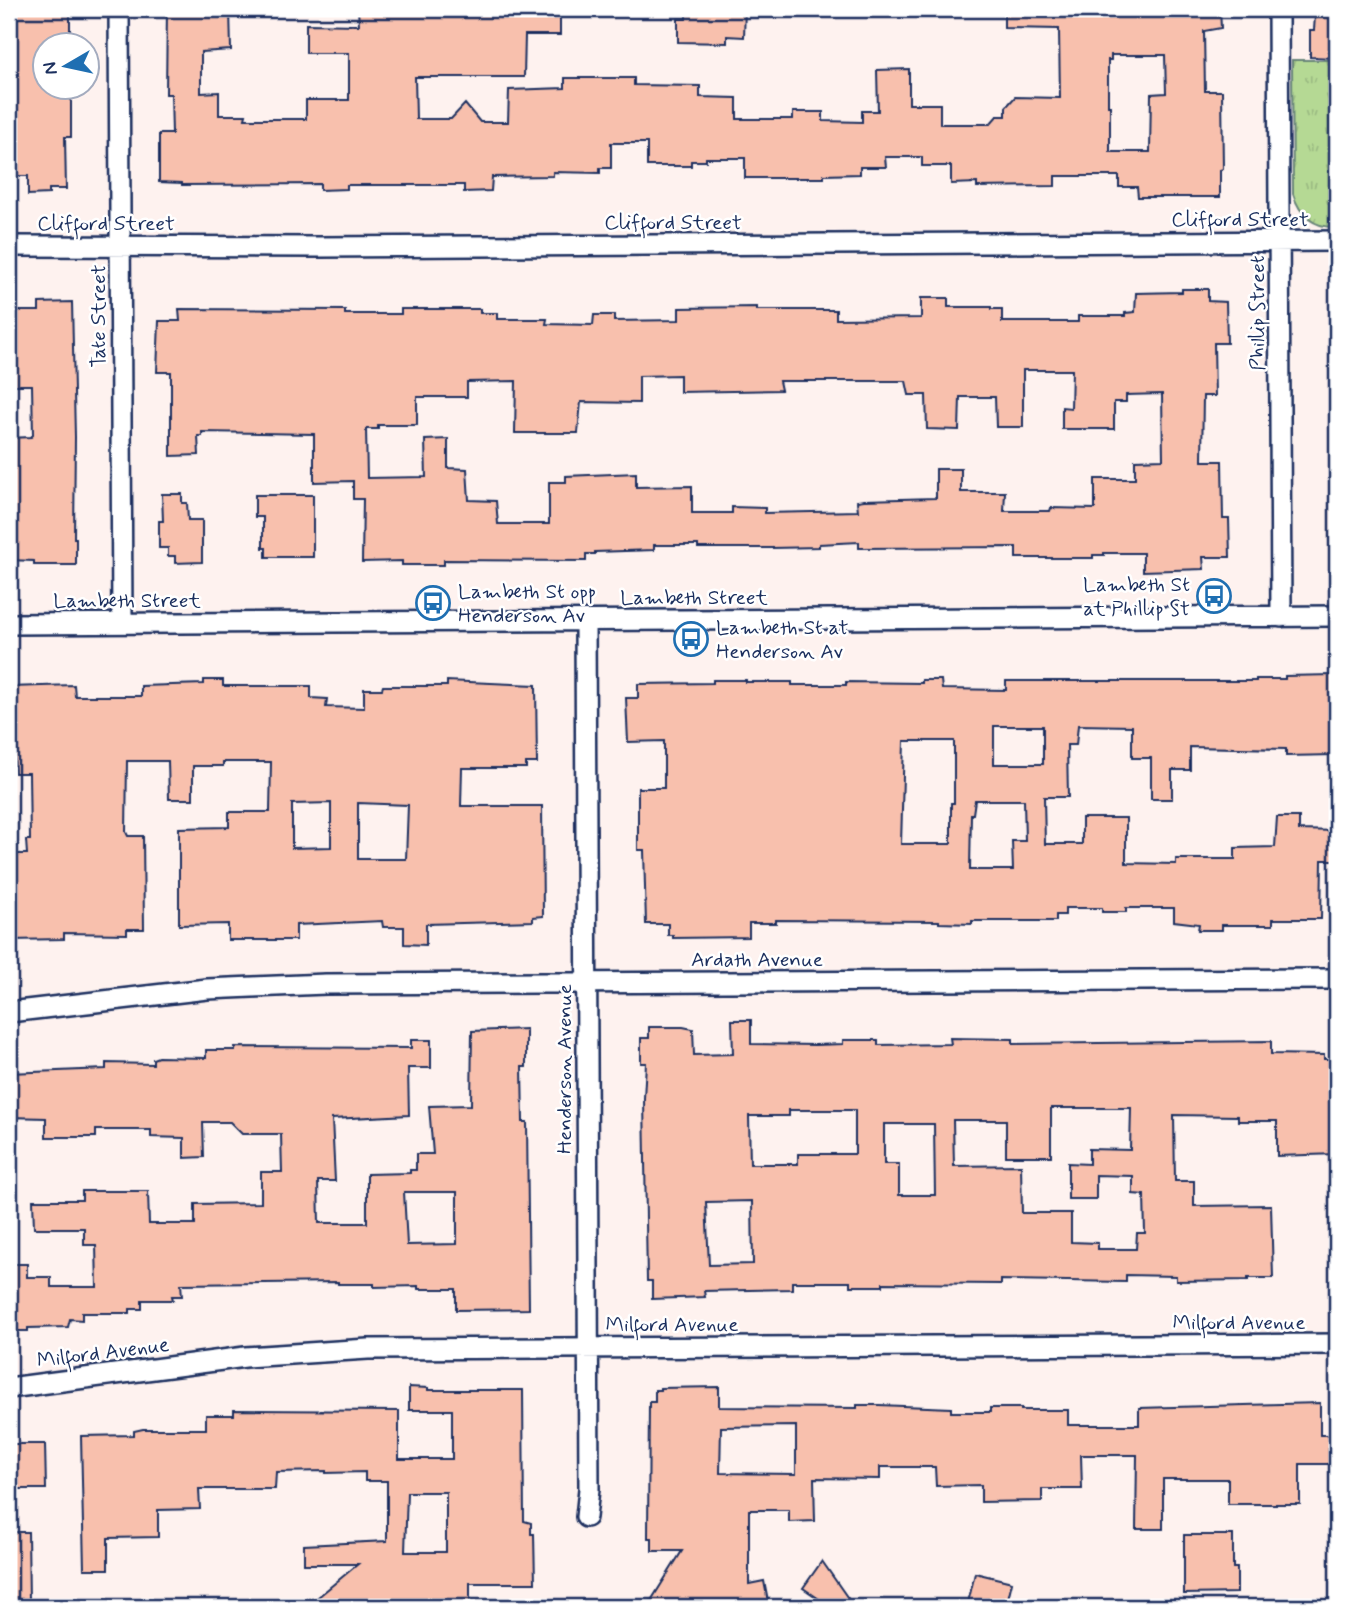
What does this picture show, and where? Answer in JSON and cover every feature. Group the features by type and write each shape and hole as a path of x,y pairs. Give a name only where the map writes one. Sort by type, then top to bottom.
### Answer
{"street":[{"name":"Tate Street","path":"119,9 122,623"},
{"name":"Phillip Street","path":"1278,9 1281,617"},
{"name":"Clifford Street","path":"9,246 319,247 1337,241"},
{"name":"Lambeth Street","path":"9,624 1337,616"},
{"name":"Henderson Avenue","path":"585,621 589,1489 586,1517"},
{"name":"Ardath Avenue","path":"9,1012 178,992 314,984 1337,979"},
{"name":"Milford Avenue","path":"9,1388 245,1357 369,1349 1337,1344"}],"green space":[{"path":"1292,60 1337,60 1337,227 1321,225 1309,219 1300,209 1293,194"}],"building":[{"path":"9,9 70,9 70,32 32,32 32,102 71,102 71,137 65,137 66,189 49,189 49,194 28,195 28,176 9,176"},
{"path":"167,9 230,9 231,50 201,52 201,93 219,92 219,115 246,115 245,119 306,119 306,100 349,100 349,53 306,53 306,24 359,25 358,9 560,9 560,35 525,35 524,77 415,77 416,119 451,119 465,104 480,122 508,122 509,90 565,88 565,78 634,78 634,85 700,86 700,97 737,98 737,119 793,119 793,112 823,112 823,121 862,122 862,111 878,111 877,70 909,69 909,104 940,104 940,124 990,124 997,116 1006,116 1006,107 1015,97 1060,98 1059,29 1004,28 1004,9 1220,9 1221,28 1204,31 1205,91 1222,91 1223,169 1220,170 1220,197 1138,197 1137,187 1119,187 1119,176 1055,176 1055,186 977,187 977,183 951,184 951,166 922,166 922,157 885,157 886,167 860,167 860,174 824,175 824,178 745,178 745,158 706,158 706,161 691,161 691,166 647,166 647,143 611,143 611,168 600,168 600,173 553,172 553,176 492,177 491,191 464,192 464,185 347,185 347,189 320,190 320,184 182,185 159,182 159,134 172,134 171,94 166,94","holes":["1111,55 1165,55 1166,93 1151,94 1150,152 1110,152 1108,60 1111,60"]},
{"path":"686,9 745,9 744,37 727,36 727,43 678,42 678,19 686,19"},
{"path":"1315,16 1337,16 1335,58 1310,57 1310,30 1314,30"},
{"path":"1182,289 1208,289 1208,301 1226,302 1227,343 1214,343 1215,396 1203,396 1202,461 1222,461 1223,519 1229,519 1230,557 1203,557 1204,569 1143,571 1143,553 1104,553 1093,555 1093,558 1016,558 1016,547 859,548 859,542 819,544 819,547 771,548 654,545 654,550 586,554 586,561 444,560 444,565 402,565 402,561 362,562 363,499 353,499 353,481 314,482 314,434 202,432 202,436 198,436 199,455 171,456 171,372 157,372 159,321 180,321 179,309 345,310 345,314 401,314 401,309 480,309 480,313 497,313 497,319 547,319 546,324 593,325 594,315 614,315 614,321 679,320 679,308 836,310 836,319 921,318 921,298 948,298 948,307 1002,309 1002,322 1078,322 1078,316 1125,316 1125,313 1135,312 1136,293 1182,292","holes":["1023,370 1072,370 1071,408 1062,407 1062,429 1114,429 1114,402 1126,402 1126,395 1162,394 1163,459 1135,460 1135,479 1095,479 1095,509 1004,511 1005,492 961,492 961,469 936,469 936,498 857,501 858,511 765,513 765,508 732,507 732,513 692,513 692,486 636,487 636,473 566,476 566,482 549,482 549,524 498,524 496,501 469,500 467,469 448,468 448,439 425,440 426,477 367,478 366,429 378,429 378,425 417,425 417,397 467,397 467,382 516,381 515,433 578,433 581,402 639,403 639,376 680,375 680,392 781,390 779,381 906,381 909,395 926,395 927,429 959,430 960,397 995,397 996,427 1023,427"]},
{"path":"72,302 76,565 34,565 34,561 9,560 9,438 33,435 32,385 9,385 9,311 39,311 39,303"},
{"path":"162,494 182,494 182,503 187,503 188,520 202,520 202,562 175,563 175,556 168,556 168,548 159,548 159,521 163,521"},
{"path":"255,495 313,495 313,557 266,557 266,548 263,548 263,517 255,517"},
{"path":"1333,675 1334,755 1286,756 1286,749 1190,747 1190,770 1172,770 1172,799 1151,799 1151,758 1132,758 1132,726 1078,725 1076,745 1067,745 1068,797 1044,797 1045,844 1082,844 1082,818 1126,818 1126,863 1176,864 1176,859 1235,859 1235,848 1275,847 1277,817 1299,817 1299,830 1337,831 1337,860 1322,860 1321,919 1273,919 1273,925 1222,925 1222,930 1198,930 1199,924 1174,921 1174,908 1126,908 1126,912 1102,912 1102,908 1065,908 1065,915 1056,915 1056,921 972,921 972,924 939,921 776,920 776,923 749,923 749,937 673,938 673,935 668,935 668,924 646,924 644,850 638,850 638,788 664,788 664,741 628,742 626,698 638,698 638,684 746,680 792,682 792,685 846,685 846,682 922,683 922,680 941,680 942,689 1006,690 1006,681 1256,681 1285,679 1285,676","holes":["994,726 1043,726 1043,764 994,764","904,741 954,741 951,844 901,844","975,800 1024,800 1025,841 1012,841 1013,870 970,870"]},
{"path":"204,680 223,680 223,686 311,686 311,698 327,699 326,707 364,708 364,689 382,689 383,686 447,686 447,681 536,685 537,763 526,763 526,768 462,768 461,806 542,806 543,916 533,917 533,921 426,924 426,945 404,944 404,927 383,927 382,921 296,925 296,940 228,940 228,924 179,925 179,828 229,827 229,812 270,812 271,762 223,762 223,766 193,766 193,799 169,799 168,761 127,761 126,832 128,836 143,836 144,929 127,929 127,934 64,933 64,939 9,940 9,854 27,854 26,840 30,840 29,773 15,773 14,744 9,744 9,687 74,685 75,696 141,696 141,686 204,684","holes":["331,803 331,847 292,848 292,804","358,803 408,805 406,859 358,859"]},
{"path":"732,1020 751,1020 751,1044 815,1045 843,1044 843,1040 878,1040 878,1045 951,1044 950,1038 1013,1039 1013,1044 1271,1041 1271,1054 1324,1055 1324,1059 1337,1059 1337,1154 1277,1156 1277,1121 1238,1121 1238,1116 1174,1115 1175,1181 1194,1181 1194,1206 1271,1205 1273,1278 1176,1281 1176,1276 1126,1275 1126,1282 1001,1280 1001,1284 883,1283 883,1286 850,1286 850,1282 792,1282 792,1289 704,1291 705,1297 652,1299 652,1281 647,1281 644,1098 646,1063 641,1063 641,1038 649,1038 649,1027 683,1027 693,1029 694,1055 733,1054","holes":["1051,1108 1131,1108 1130,1150 1089,1149 1089,1164 1068,1163 1068,1199 1096,1199 1096,1175 1133,1176 1133,1194 1144,1195 1145,1233 1137,1233 1136,1249 1098,1249 1098,1243 1071,1242 1071,1213 1022,1213 1021,1165 954,1166 953,1120 1006,1120 1006,1156 1051,1156","789,1110 855,1110 855,1154 798,1154 798,1164 750,1164 749,1116 789,1116","884,1124 934,1124 935,1195 899,1195 899,1164 884,1164","752,1201 753,1264 709,1265 706,1202"]},
{"path":"526,1029 526,1067 522,1067 523,1122 527,1122 529,1309 456,1310 456,1289 418,1289 418,1286 374,1287 374,1284 338,1282 181,1284 182,1296 172,1296 173,1300 142,1300 142,1309 130,1309 130,1313 82,1313 82,1320 70,1319 68,1327 9,1331 9,1264 27,1264 27,1277 51,1277 51,1287 97,1287 96,1245 84,1245 84,1228 34,1228 33,1200 82,1200 82,1191 148,1191 149,1224 195,1224 195,1204 261,1203 261,1172 282,1172 281,1134 242,1134 230,1122 203,1122 204,1157 184,1158 184,1138 151,1137 151,1130 96,1130 96,1137 46,1137 46,1118 9,1117 9,1073 106,1069 106,1063 153,1064 153,1059 158,1057 206,1058 206,1050 235,1050 235,1047 411,1048 411,1040 431,1040 431,1068 408,1068 409,1115 332,1119 335,1181 318,1181 319,1223 367,1223 367,1174 410,1173 410,1170 416,1170 416,1154 433,1154 429,1106 471,1105 472,1031","holes":["404,1192 457,1192 457,1244 407,1245"]},
{"path":"409,1387 428,1390 523,1390 524,1521 531,1523 531,1534 534,1534 535,1583 470,1583 470,1607 306,1607 358,1564 304,1564 304,1545 387,1541 387,1481 365,1481 365,1472 276,1472 275,1489 199,1489 200,1509 158,1510 158,1537 108,1538 108,1569 84,1569 81,1436 134,1435 134,1431 143,1429 206,1429 206,1415 234,1415 234,1410 399,1411 399,1459 452,1459 452,1410 409,1410","holes":["407,1492 446,1492 446,1552 405,1552"]},
{"path":"719,1387 719,1407 857,1408 857,1405 879,1405 951,1408 951,1412 990,1412 990,1408 1068,1410 1068,1425 1139,1425 1139,1408 1320,1403 1320,1435 1337,1435 1337,1464 1300,1464 1300,1504 1228,1504 1228,1479 1163,1479 1163,1529 1136,1529 1137,1455 1081,1455 1082,1489 1042,1489 1042,1501 981,1502 981,1485 936,1486 935,1467 880,1467 880,1479 814,1478 815,1521 789,1522 789,1510 749,1510 749,1584 764,1581 769,1607 647,1607 682,1551 652,1551 652,1538 648,1538 649,1402 655,1402 655,1390","holes":["796,1426 796,1474 720,1473 721,1427"]},
{"path":"9,1444 45,1444 46,1489 9,1489"},
{"path":"9,1532 28,1532 29,1602 9,1605"},
{"path":"1184,1535 1233,1535 1233,1568 1237,1568 1237,1593 1184,1594"},
{"path":"822,1561 854,1607 831,1607 803,1588"},
{"path":"975,1573 1012,1582 1006,1607 967,1607"}],"place":[{"name":"Lambeth St at Phillip St","path":"1214,596"},
{"name":"Lambeth St opp Henderson Av","path":"433,603"},
{"name":"Lambeth St at Henderson Av","path":"691,639"}]}
